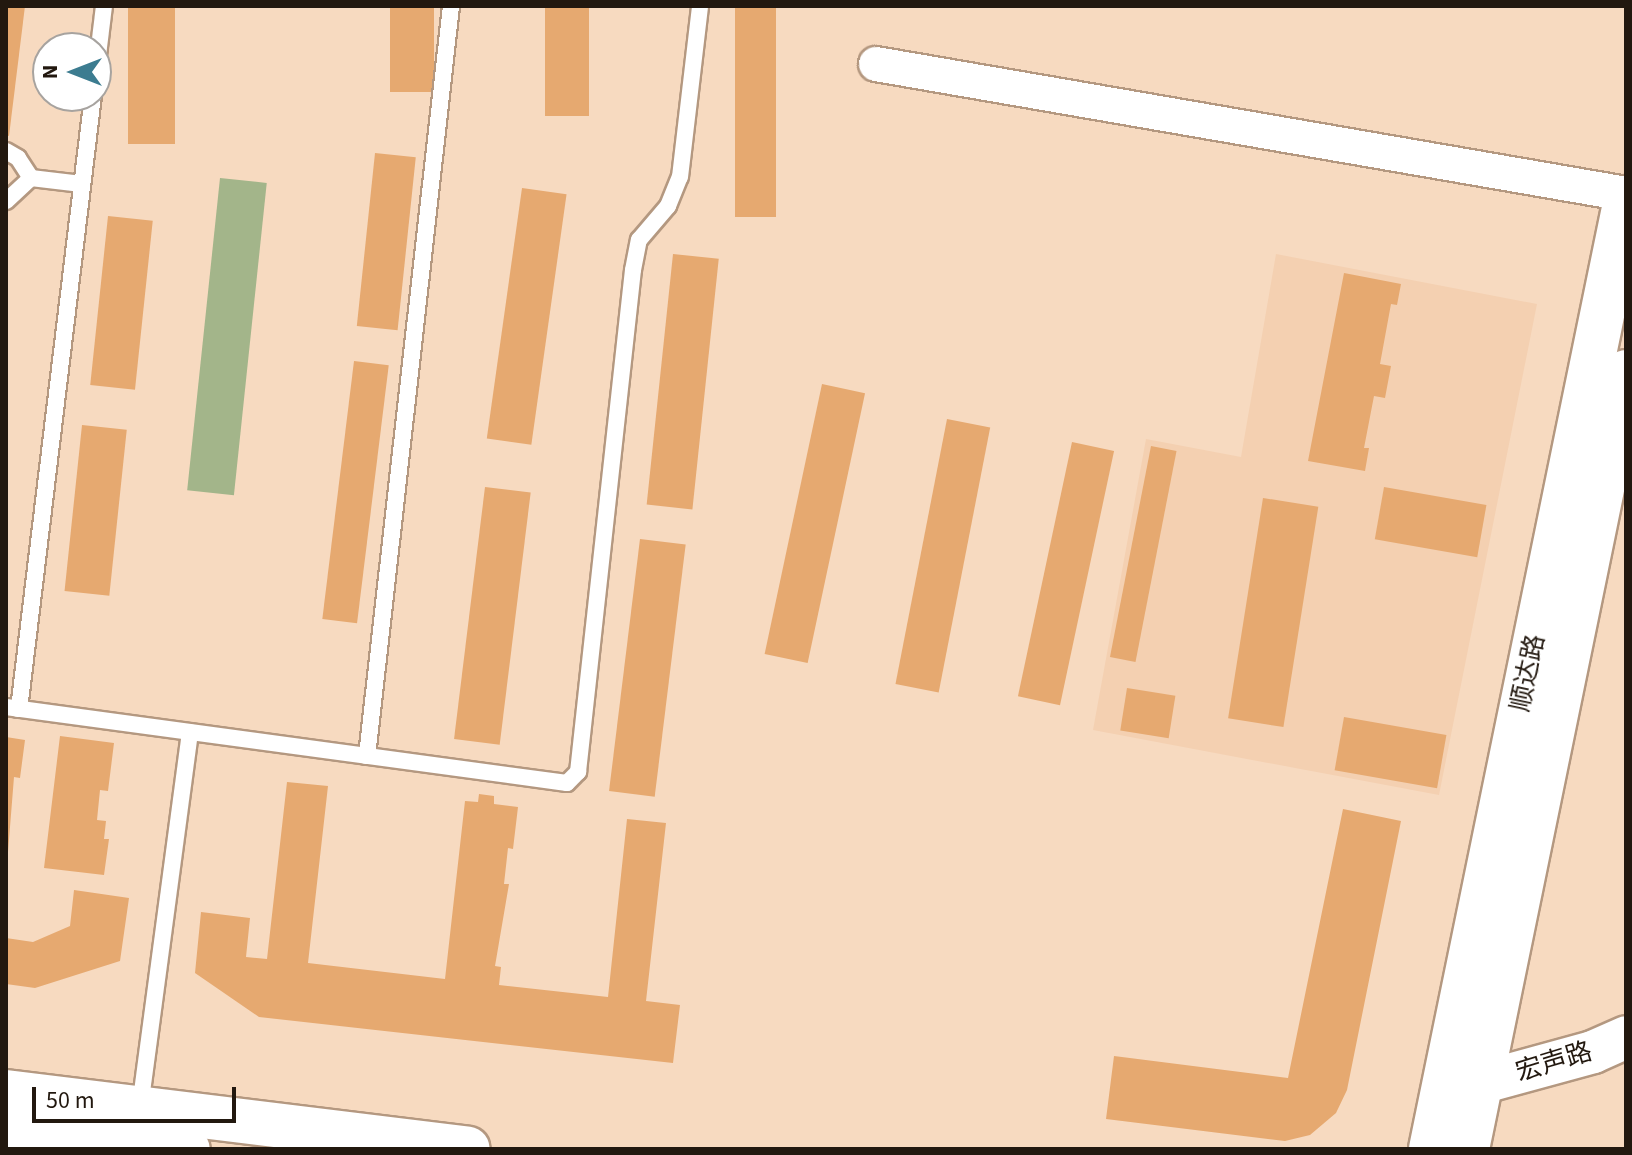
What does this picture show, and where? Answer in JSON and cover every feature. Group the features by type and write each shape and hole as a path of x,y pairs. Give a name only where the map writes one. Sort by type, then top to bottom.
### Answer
{"main road":[{"name":"顺达路","path":"1431,1149 1626,196"},
{"name":"顺达路","path":"1467,1149 1626,372"},
{"path":"6,1092 467,1149"},
{"path":"6,1127 188,1149"}],"street":[{"path":"876,64 1626,196"},
{"name":"宏声路","path":"1480,1083 1593,1052 1626,1037"}],"lane":[{"path":"101,32 104,6"},
{"path":"367,756 451,6"},
{"path":"91,112 12,708 567,783 578,772 633,270 639,240 668,206 680,177 700,6"},
{"path":"6,151 18,158 31,178"},
{"path":"6,201 31,178 82,184"},
{"path":"140,1109 190,732"}],"shaded area":[{"path":"1276,254 1537,304 1439,795 1093,730 1146,439 1241,457"}],"green space":[{"path":"220,178 267,183 234,495 187,490"}],"building":[{"path":"6,6 25,6 9,136 6,135"},
{"path":"128,6 175,6 175,144 128,144"},
{"path":"390,6 434,6 434,92 390,92"},
{"path":"545,6 589,6 589,116 545,116"},
{"path":"735,6 776,6 776,217 735,217"},
{"path":"375,153 416,157 398,330 357,326"},
{"path":"522,188 567,194 531,445 487,439"},
{"path":"108,216 153,221 135,390 90,385"},
{"path":"673,254 719,259 692,509 647,505"},
{"path":"1344,273 1401,284 1397,305 1391,304 1380,364 1391,366 1385,398 1374,396 1364,448 1369,448 1365,471 1308,461"},
{"path":"354,361 389,365 357,623 322,619"},
{"path":"822,384 865,393 808,663 765,654"},
{"path":"947,419 990,427 939,692 895,684"},
{"path":"82,425 127,430 109,596 65,591"},
{"path":"1072,442 1114,451 1060,705 1018,696"},
{"path":"1151,446 1177,451 1135,662 1110,657"},
{"path":"485,487 531,493 500,745 454,739"},
{"path":"1384,487 1486,505 1477,557 1375,539"},
{"path":"1263,498 1318,507 1283,727 1228,718"},
{"path":"640,539 686,545 655,797 609,791"},
{"path":"1127,688 1175,696 1169,738 1120,730"},
{"path":"1344,717 1446,735 1437,788 1335,770"},
{"path":"60,736 114,743 108,791 100,790 97,820 106,821 104,839 109,839 104,875 44,868"},
{"path":"6,737 25,740 20,778 14,777 8,852"},
{"path":"287,782 328,786 308,963 445,979 465,801 478,802 479,794 494,796 494,804 518,807 513,849 508,848 504,884 509,884 495,966 501,967 499,985 608,997 627,819 666,823 646,1001 680,1005 673,1063 259,1017 195,973 201,912 250,918 246,957 267,959"},
{"path":"1343,809 1401,821 1347,1090 1336,1113 1310,1135 1285,1141 1106,1119 1114,1056 1288,1078"},
{"path":"74,890 129,898 120,961 35,988 6,984 6,938 33,942 70,926"}]}
